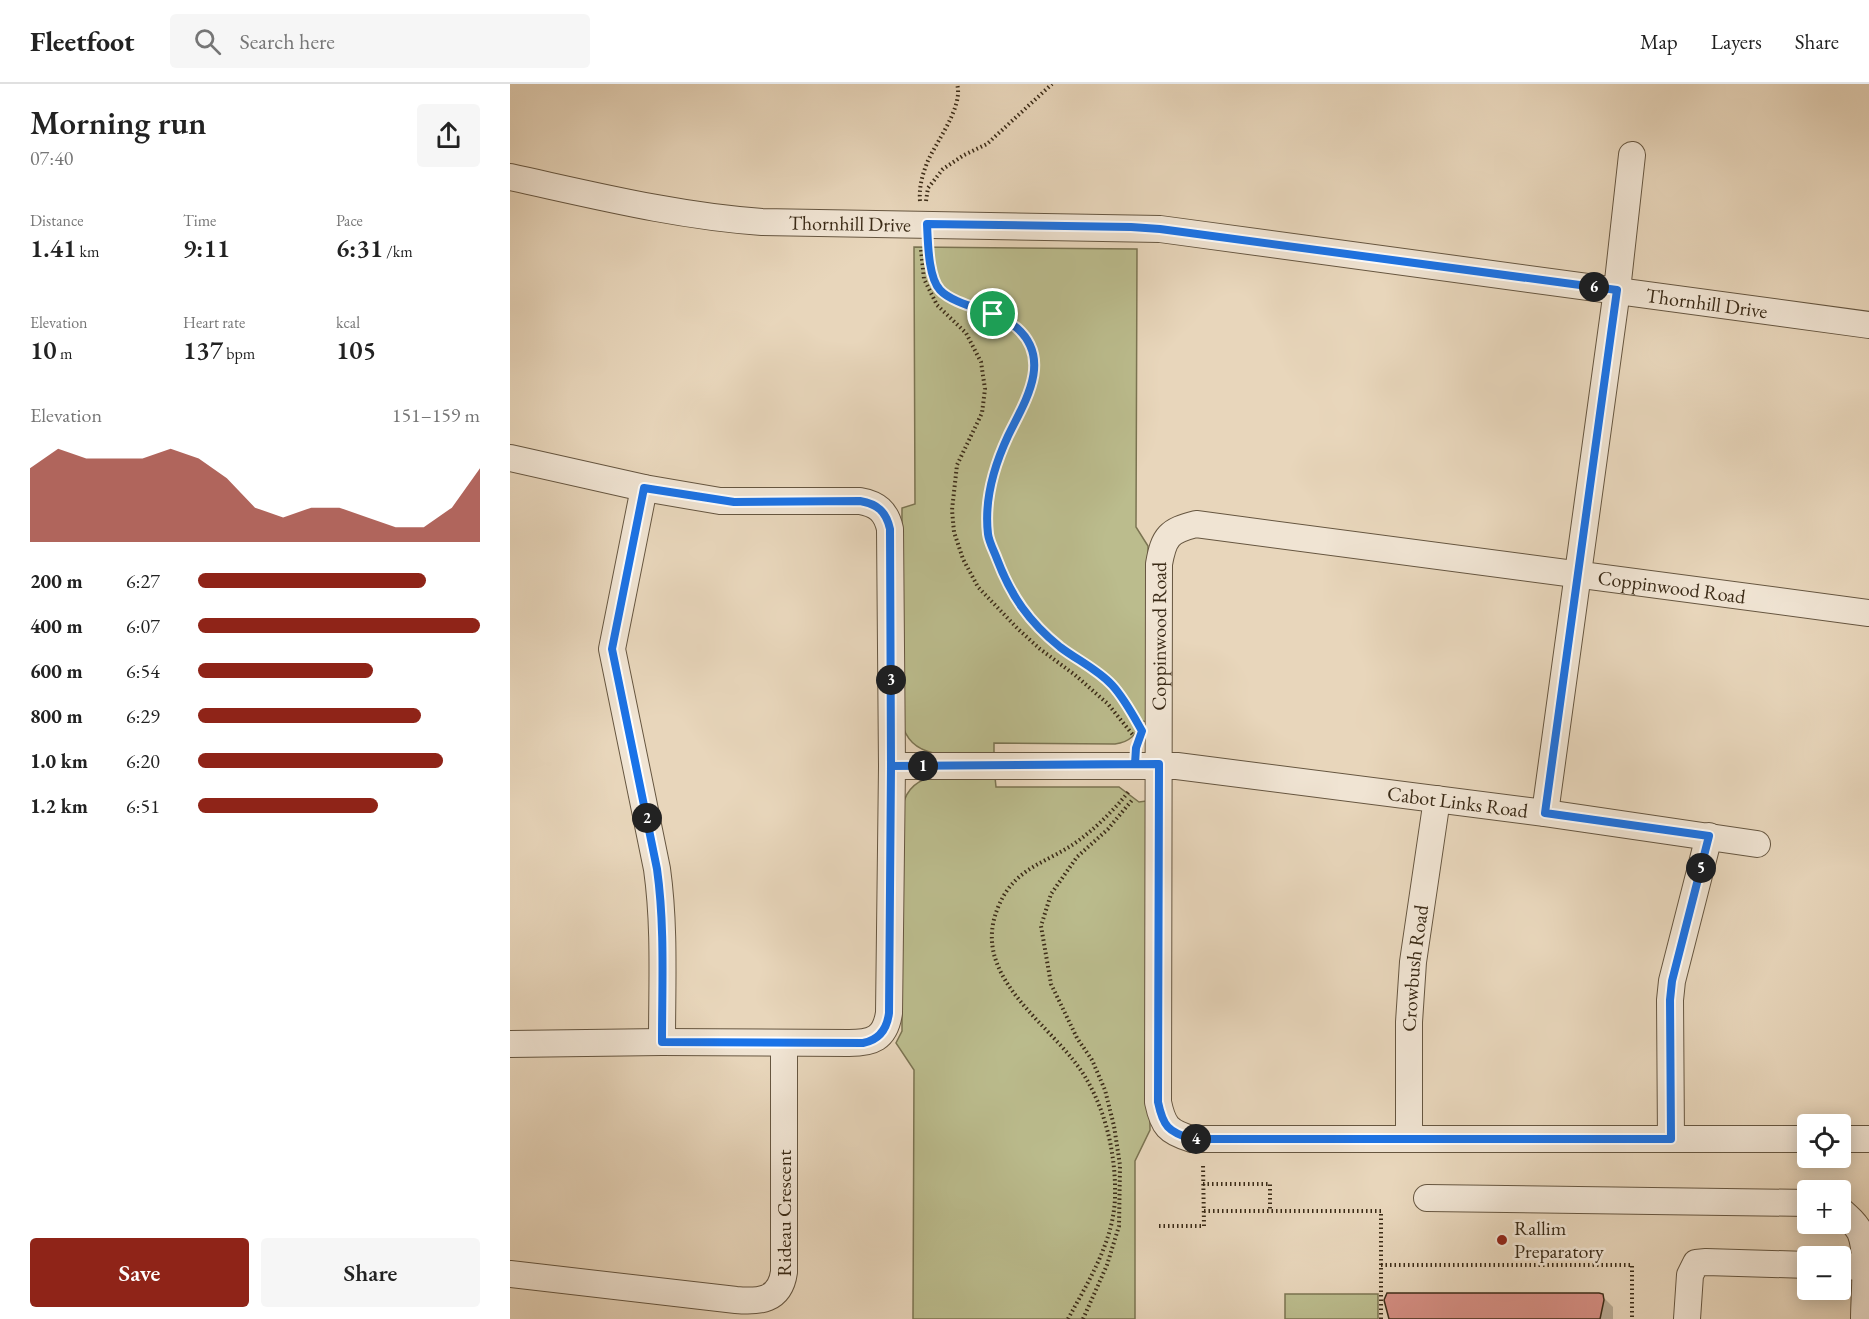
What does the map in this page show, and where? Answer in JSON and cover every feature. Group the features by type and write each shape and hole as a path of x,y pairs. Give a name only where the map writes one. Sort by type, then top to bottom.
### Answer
{"street":[{"path":"1545,813 1617,290 1632,155"},
{"name":"Thornhill Drive","path":"510,177 679,213 722,219 762,222 1160,229 1869,325"},
{"path":"510,458 644,488 734,502 860,501 879,507 890,529 891,766 889,1013 886,1027 881,1034 870,1042 510,1044"},
{"path":"644,488 612,649 662,899 662,1042"},
{"name":"Coppinwood Road","path":"1797,1139 1192,1139 1177,1135 1172,1131 1161,1119 1158,1102 1143,759 1159,564 1166,537 1177,529 1196,524 1869,613"},
{"name":"Cabot Links Road","path":"891,766 1051,765 1143,759 1757,844"},
{"name":"Crowbush Road","path":"1409,1139 1409,1022 1412,974 1437,799"},
{"path":"1671,1139 1670,1000 1672,981 1709,836"},
{"name":"Rideau Crescent","path":"510,1274 736,1300 763,1300 772,1295 783,1280 784,1272 784,1043"},
{"path":"1851,1139 1869,1139"},
{"path":"1427,1198 1797,1203"},
{"path":"1851,1219 1861,1234 1865,1254 1852,1266 1864,1319"},
{"path":"1687,1319 1690,1275 1696,1263 1797,1265"}],"path":[{"path":"957,84 955,105 942,137 927,162 919,186 933,276 940,290 961,302 993,314 1017,328 1030,347 1035,369 1029,398 1008,437 995,471 987,504 988,536 1013,597 1035,625 1061,648 1101,675 1113,686 1137,722"},
{"path":"1052,84 987,144 943,169 928,188 924,224 924,279 937,305 966,333 981,362 985,389 982,413 957,465 952,510 954,532 963,559 978,587 1018,630 1040,650 1076,675 1108,704 1143,759 1139,790 1127,808 1108,829 1077,857 1051,894 1041,926 1051,984 1077,1038 1092,1060 1105,1090 1120,1165 1119,1226 1107,1265 1083,1319"},
{"path":"1068,1319 1092,1274 1110,1230 1115,1198 1113,1161 1107,1125 1086,1078 1012,992 997,966 991,940 992,921 1000,902 1021,873 1077,842 1111,813 1134,785 1143,759"},
{"path":"1159,1226 1204,1226 1203,1138"},
{"path":"1203,1184 1270,1184 1270,1211"},
{"path":"1203,1211 1381,1211 1381,1319"},
{"path":"1381,1265 1632,1265 1632,1319"}],"green space":[{"path":"914,247 1137,249 1136,527 1148,546 1149,722 1142,721 1135,734 1125,742 1115,744 994,743 994,754 949,755 922,749 912,742 905,731 901,715 902,508 915,504"},
{"path":"931,777 995,777 996,787 1119,787 1139,802 1146,801 1148,809 1150,1130 1135,1161 1135,1319 913,1319 914,1070 896,1043 902,1031 902,813 904,800 910,790 919,782"},
{"path":"1285,1294 1378,1294 1378,1319 1285,1319"}],"building":[{"path":"1387,1293 1599,1293 1603,1294 1604,1300 1600,1319 1389,1319 1384,1300"}],"place":[{"name":"Rallim Preparatory","path":"1502,1240"}],"route":[{"path":"993,314 961,302 940,290 933,276 927,224 1160,229 1617,290 1545,813 1709,836 1672,981 1670,1000 1671,1139 1192,1139 1177,1135 1161,1119 1158,1102 1159,764 891,766 890,529 879,507 860,501 734,502 644,488 612,641 612,656 662,899 662,1042 863,1043 870,1042 881,1034 886,1027 889,1013 891,766 1135,764 1136,748 1142,731 1128,706 1113,686 1101,675 1061,648 1035,625 1013,597 988,536 987,504 995,471 1008,437 1029,398 1035,369 1030,347 1017,328 993,314"}]}
